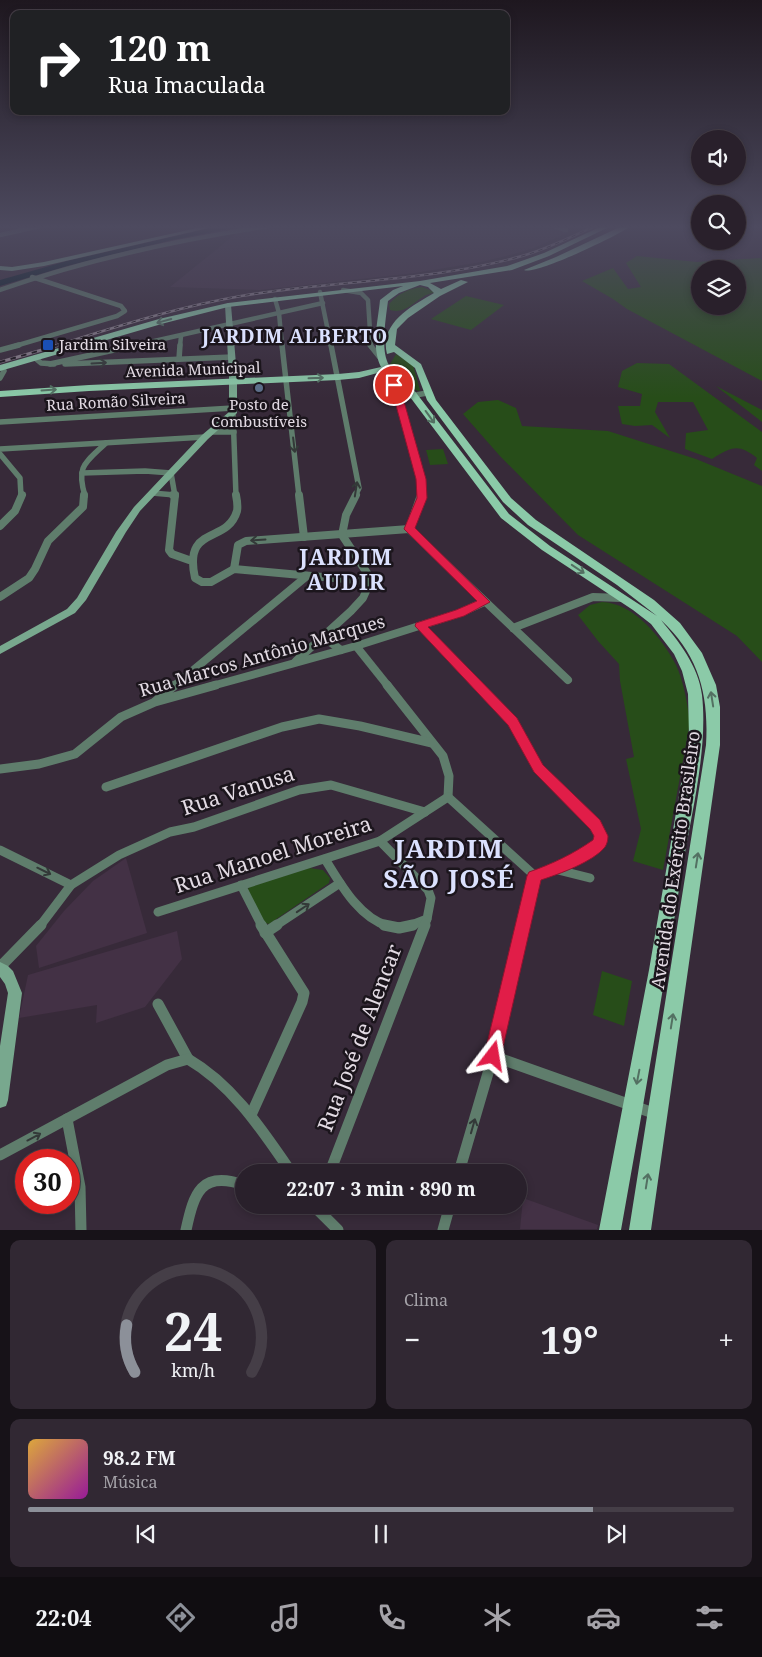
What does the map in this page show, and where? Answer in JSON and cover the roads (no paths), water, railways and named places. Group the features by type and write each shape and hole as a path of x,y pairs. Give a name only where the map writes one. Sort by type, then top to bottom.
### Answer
{"main road":[{"path":"2,370 35,358 162,321 228,305 320,292 403,283"},
{"path":"384,364 380,344 384,300 414,283"},
{"path":"421,283 438,290 438,294"},
{"path":"384,364 391,346 390,338 395,326 438,294 459,283"},
{"path":"0,651 71,611 81,600 125,526 152,493 233,410 232,357 228,305"},
{"path":"382,310 394,313 413,311"},
{"name":"Avenida do Exército Brasileiro","path":"391,346 418,366 420,394 482,488 505,516 596,590 621,598 637,607 655,621 680,652 689,671 695,694 696,737 658,970 610,1230"},
{"name":"Avenida Municipal","path":"0,394 338,377 359,375 384,364"},
{"name":"Avenida do Exército Brasileiro","path":"384,364 420,394 524,517 547,535 657,609 676,628 702,666 709,685 714,722 710,772 640,1230"},
{"path":"637,607 657,609"},
{"path":"0,968 4,970 15,993 0,1100"}],"street":[{"path":"0,290 16,283"},
{"path":"0,350 118,316 125,311 121,306 52,283"},
{"path":"343,290 358,291 366,295 369,300 368,329 371,347 384,364"},
{"path":"295,663 363,598 368,581 367,573 342,535 346,515 358,488 320,292"},
{"path":"275,299 279,314 304,537"},
{"path":"369,300 384,300"},
{"path":"67,362 323,303"},
{"path":"368,329 381,330"},
{"path":"179,359 181,336"},
{"path":"35,358 40,363 50,364 232,357"},
{"path":"0,378 2,370"},
{"path":"401,379 394,388 421,479 422,498 410,529"},
{"path":"398,398 420,394"},
{"path":"233,410 238,504 235,516 228,523 198,543 190,560 195,578 202,582 211,582 234,569 368,581"},
{"name":"Rua Romão Silveira","path":"0,422 233,410"},
{"path":"0,449 106,443 234,432"},
{"path":"0,597 29,578 36,570 42,550 47,543 82,509 85,502 80,479 82,473 89,460 106,443"},
{"path":"0,454 20,478 22,488 18,507 0,526"},
{"path":"82,473 145,471 171,473 175,486 175,496 169,550 179,558 190,560"},
{"path":"152,493 175,496"},
{"path":"234,569 237,549 241,542 410,529 484,602 568,680"},
{"path":"155,702 307,576"},
{"path":"513,628 596,590"},
{"name":"Rua Marcos Antônio Marques","path":"0,768 39,764 75,754 121,717 155,702 356,646 460,613 484,602"},
{"path":"420,626 512,722 539,768 599,830 601,836 600,843 586,853 535,876"},
{"path":"323,637 341,650"},
{"path":"356,646 444,756 451,777 448,797 535,876"},
{"path":"106,788 282,727 318,720 360,726 432,743"},
{"name":"Rua Vanusa","path":"71,885 119,855 170,832 194,827 316,786 331,785 425,812"},
{"name":"Rua Manoel Moreira","path":"158,912 380,841 448,797"},
{"name":"Rua José de Alencar","path":"333,1164 427,919 431,898 428,890 380,841"},
{"path":"0,850 71,885 40,926 0,968"},
{"path":"324,859 340,883 363,909 381,924 394,928 408,928 427,919"},
{"path":"554,869 590,878"},
{"path":"461,1164 493,1056 535,876"},
{"path":"265,933 340,883"},
{"path":"241,885 265,933 304,993 302,1002 251,1115"},
{"path":"158,1004 188,1059 205,1069 251,1115 285,1164"},
{"path":"493,1056 657,1114"},
{"path":"0,1155 167,1065 188,1059"},
{"path":"67,1119 80,1187 82,1230"},
{"path":"186,1230 194,1199 204,1186 216,1178 235,1182"},
{"path":"323,1214 338,1230"},
{"path":"443,1230 447,1214"}],"railway":[{"path":"54,346 170,312 217,301 276,291 346,283"},
{"path":"0,362 59,345"}],"place":[{"name":"Jardim Silveira","path":"48,345"},
{"name":"Posto de Combustíveis","path":"259,388"}],"district":[{"name":"JARDIM ALBERTO","path":"295,336"},
{"name":"JARDIM AUDIR","path":"346,570"},
{"name":"JARDIM SÃO JOSÉ","path":"449,864"}]}
